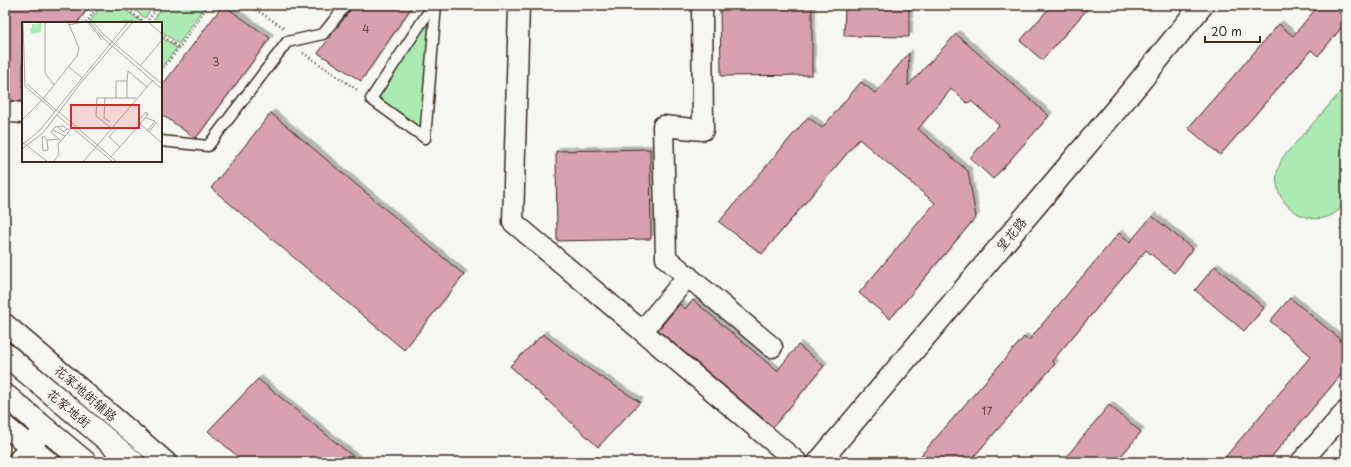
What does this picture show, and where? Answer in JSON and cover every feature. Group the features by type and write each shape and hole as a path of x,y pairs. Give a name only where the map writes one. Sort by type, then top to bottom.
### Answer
{"street":[{"path":"519,5 514,222 798,462"},
{"path":"702,5 703,130 663,126 666,258 772,347"},
{"name":"望花路","path":"819,462 1136,86 1202,5"},
{"path":"643,330 688,276"},
{"name":"花家地街辅路","path":"5,324 166,462"},
{"name":"花家地街","path":"5,354 133,462"},
{"path":"5,395 85,462"},
{"path":"1301,462 1346,411"},
{"path":"5,426 49,462"},
{"path":"17,462 46,429"}],"lane":[{"path":"162,141 208,146 288,42 323,34 346,5"},
{"path":"433,5 371,99 425,138 436,5"}],"path":[{"path":"87,22 99,5"},
{"path":"122,5 144,22"},
{"path":"146,22 159,5"},
{"path":"162,70 179,48 208,5"},
{"path":"249,5 300,39"},
{"path":"162,35 179,48"},
{"path":"288,42 371,99"}],"green space":[{"path":"102,5 119,5 142,22 90,22"},
{"path":"128,5 154,5 145,18"},
{"path":"164,5 205,5 179,44 162,32 162,22 152,22"},
{"path":"430,19 421,128 378,99"},
{"path":"162,38 177,48 162,67"},
{"path":"1346,86 1346,201 1338,211 1329,216 1319,219 1309,218 1300,215 1285,202 1280,194 1277,184 1278,170 1283,157"}],"building":[{"path":"5,5 90,5 78,22 22,22 22,101 14,101 5,94"},
{"path":"223,5 270,38 196,138 162,115 162,86"},
{"path":"354,5 413,5 361,81 318,53"},
{"path":"720,5 812,5 812,75 721,76"},
{"path":"845,5 909,5 909,37 844,36"},
{"path":"1052,5 1091,5 1042,60 1020,41"},
{"path":"1319,5 1330,5 1346,18 1346,22 1318,56 1311,50 1220,155 1188,128 1279,24 1293,36"},
{"path":"956,34 1049,116 993,179 970,158 999,125 971,101 967,103 951,89 918,129 968,171 976,217 890,319 859,293 935,203 859,139 762,254 719,222 808,117 822,128 861,82 875,93 909,53 908,86"},
{"path":"271,113 464,275 404,350 211,188"},
{"path":"650,149 651,239 557,241 556,151"},
{"path":"1152,216 1193,249 1174,273 1146,250 1052,361 1055,364 969,462 915,462 1024,337 1028,341 1119,233 1130,242"},
{"path":"1215,266 1264,308 1244,331 1195,290"},
{"path":"1290,298 1346,344 1346,369 1267,462 1221,462 1311,356 1270,321"},
{"path":"693,300 777,371 798,345 824,366 773,427 658,330 680,304 685,309"},
{"path":"543,334 584,366 640,402 598,447 510,366"},
{"path":"258,379 360,462 244,462 208,431"},
{"path":"1109,405 1141,432 1116,462 1062,462"}]}
